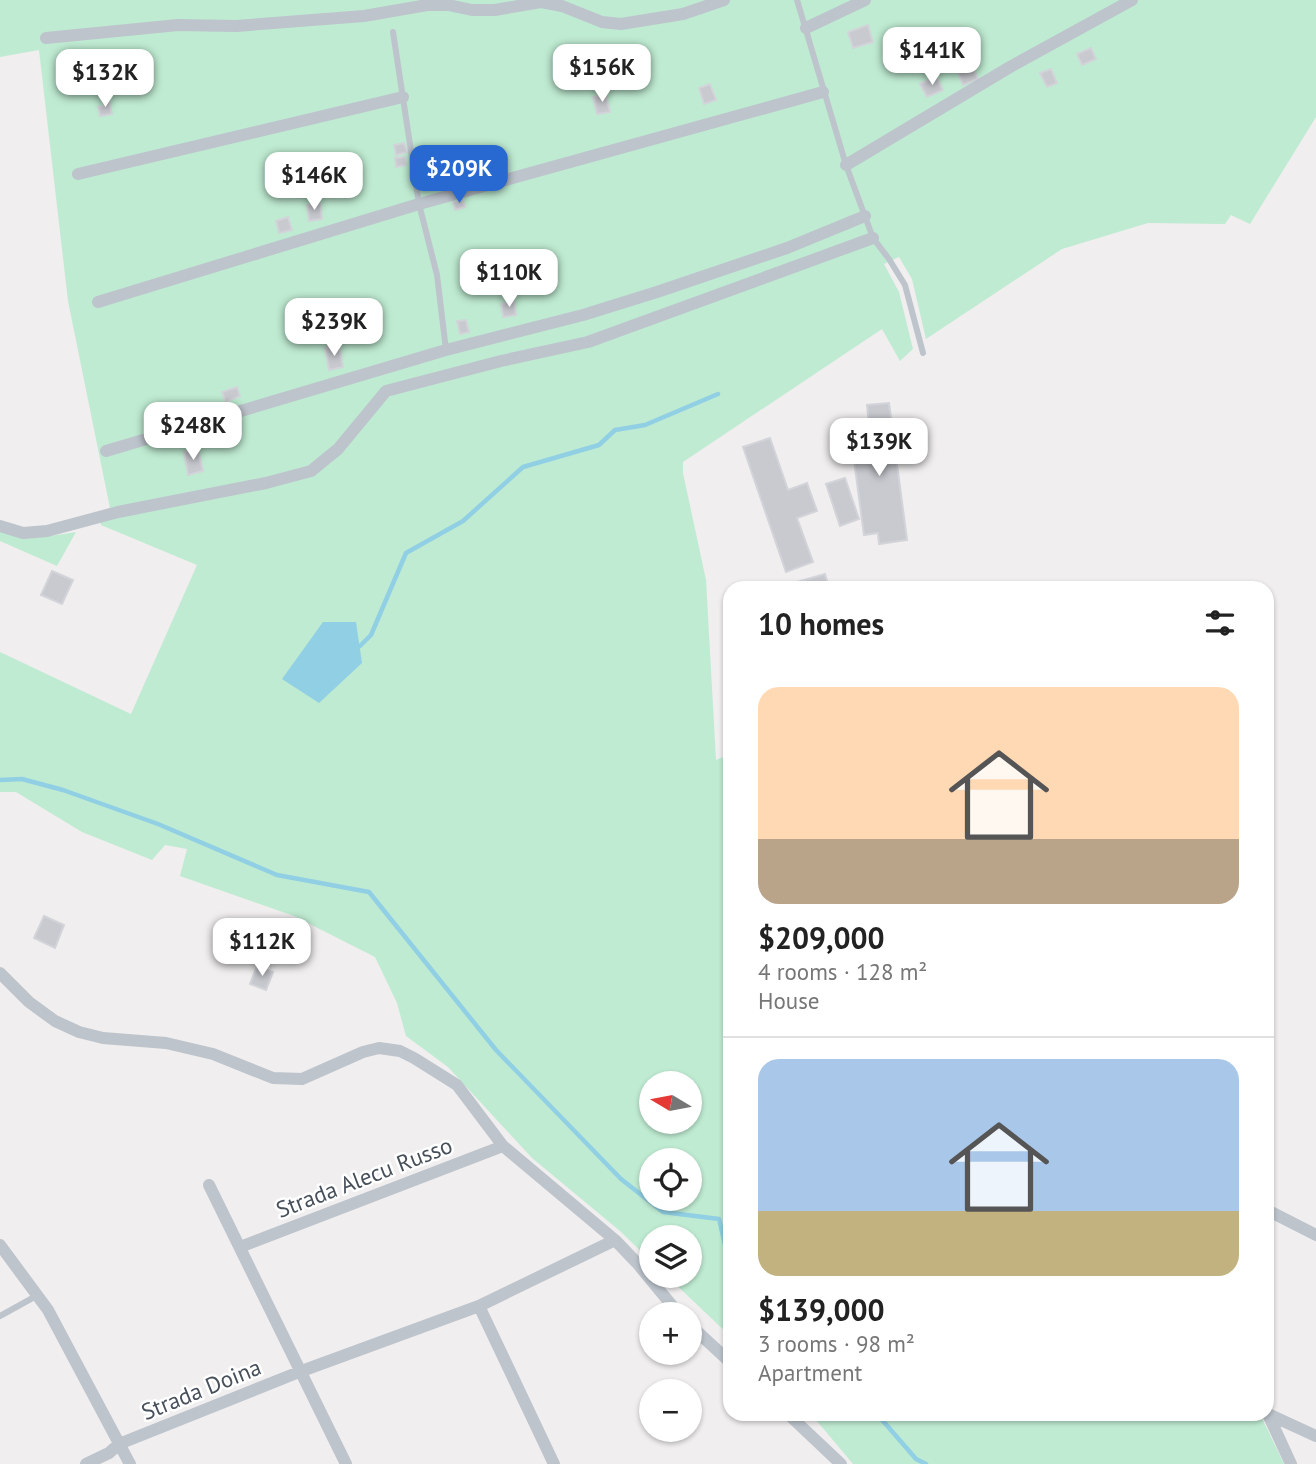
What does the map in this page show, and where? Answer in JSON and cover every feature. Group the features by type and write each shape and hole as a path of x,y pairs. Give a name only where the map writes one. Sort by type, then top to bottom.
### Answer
{"street":[{"path":"46,38 178,25 236,26 364,16 427,5 495,10 541,2 562,6 602,22 621,24 683,14 724,0"},
{"path":"806,28 865,0"},
{"path":"846,165 1010,67 1132,0"},
{"path":"98,302 419,204 823,92"},
{"path":"78,174 403,97"},
{"path":"106,450 446,350 583,315 787,248 865,216"},
{"path":"0,526 23,533 47,531 118,512 266,483 311,471 338,449 386,391 588,342 873,238"},
{"path":"0,973 29,1003 55,1021 79,1032 103,1038 166,1043 213,1054 273,1078 302,1079 372,1050 387,1048 400,1051 457,1085 503,1146 615,1240 669,1302"},
{"name":"Strada Alecu Russo","path":"240,1247 503,1146"},
{"path":"209,1185 346,1464"},
{"path":"1274,1214 1316,1235"},
{"path":"299,1372 479,1306 615,1240"},
{"name":"Strada Doina","path":"0,1245 38,1295 130,1464"},
{"path":"479,1306 554,1464"},
{"path":"702,1336 723,1356"},
{"name":"Strada Doina","path":"119,1444 299,1372"},
{"path":"1274,1416 1316,1436"},
{"path":"795,1421 841,1464"},
{"path":"1272,1421 1291,1464"},
{"path":"86,1464 109,1453 119,1444"}],"lane":[{"path":"797,0 846,165 873,238 905,285 923,353"},
{"path":"393,32 419,204 437,275 446,350"},
{"path":"0,1316 38,1295"}],"green space":[{"path":"0,0 1316,0 1316,117 1250,224 1231,215 1225,224 1148,223 1062,249 926,339 912,279 899,257 884,264 899,292 913,349 900,361 882,329 683,462 683,473 706,580 716,760 723,757 723,1329 702,1309 702,1302 694,1302 680,1288 702,1288 702,1225 639,1225 639,1249 532,1158 448,1067 406,1036 397,1003 375,957 294,916 180,876 187,849 165,845 152,860 82,832 16,792 0,792 0,652 131,714 197,565 101,525 98,514 110,508 68,301 39,50 0,57"},
{"path":"0,532 38,536 76,532 57,566 0,541"},
{"path":"817,1421 1263,1421 1284,1464 853,1464"}],"water":[{"path":"323,622 356,622 362,663 319,703 282,679"}],"building":[{"path":"868,25 873,42 853,48 848,32"},
{"path":"1091,48 1096,59 1082,65 1077,54"},
{"path":"968,54 978,79 963,85 953,60"},
{"path":"1051,69 1057,83 1047,87 1040,73"},
{"path":"936,76 943,90 927,97 920,84"},
{"path":"710,84 716,100 704,104 699,88"},
{"path":"606,95 610,112 597,114 593,97"},
{"path":"109,101 112,114 100,116 98,107"},
{"path":"404,143 407,152 396,155 394,145"},
{"path":"405,157 406,165 396,167 395,158"},
{"path":"463,200 465,207 455,210 453,202"},
{"path":"320,203 322,219 309,221 307,205"},
{"path":"288,217 292,230 279,233 276,221"},
{"path":"514,302 516,315 503,317 501,304"},
{"path":"466,320 469,332 460,334 457,321"},
{"path":"339,345 343,367 329,370 325,348"},
{"path":"237,387 240,396 226,402 222,392"},
{"path":"889,403 907,540 879,544 878,533 864,535 851,438 870,436 867,405"},
{"path":"770,438 788,490 807,483 817,511 797,518 813,562 786,572 743,447"},
{"path":"198,449 203,471 188,475 184,452"},
{"path":"845,478 859,519 840,526 826,484"},
{"path":"52,571 73,580 62,604 41,595"},
{"path":"825,574 827,581 800,581"},
{"path":"44,916 64,925 55,948 34,938"},
{"path":"257,966 273,972 266,990 250,984"}],"waterway":[{"path":"360,646 371,635 406,553 463,521 523,467 599,445 615,430 645,425 718,394"},
{"path":"0,780 22,779 63,790 158,824 277,875 369,892 496,1050 621,1179 663,1212 719,1219 723,1236"},
{"path":"883,1421 916,1459 926,1464"}]}
